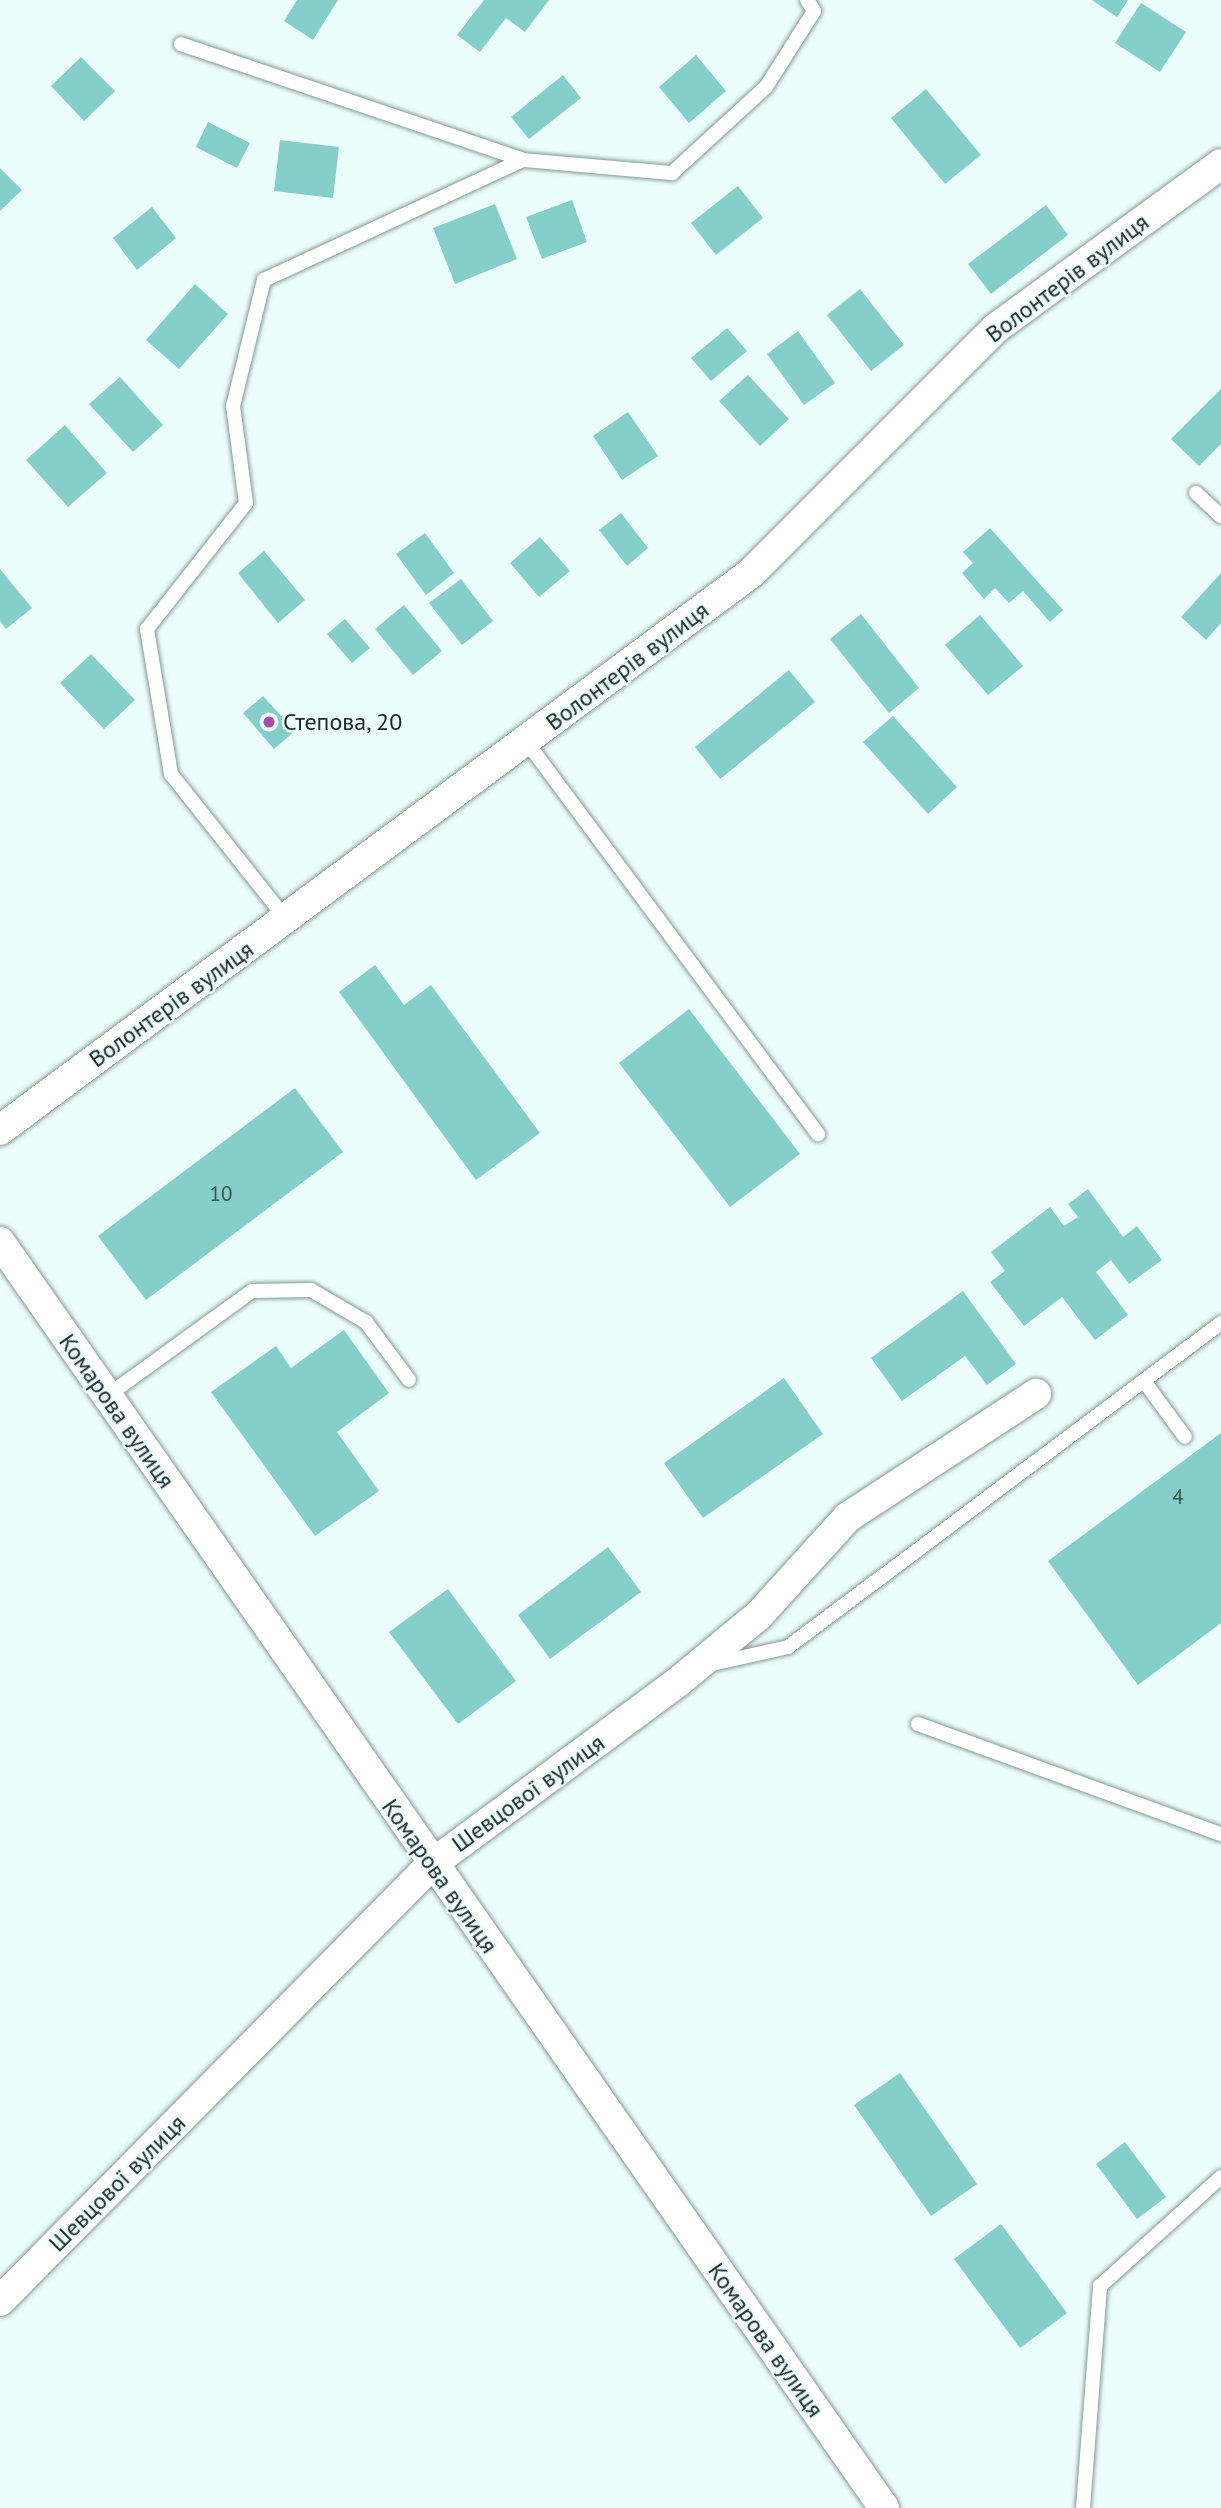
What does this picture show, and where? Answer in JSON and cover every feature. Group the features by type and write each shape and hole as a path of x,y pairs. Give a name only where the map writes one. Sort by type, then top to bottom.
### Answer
{"street":[{"name":"Волонтерів вулиця","path":"0,1130 751,573 996,328 1221,164"},
{"name":"Комарова вулиця","path":"0,1242 884,2508"},
{"name":"Шевцової вулиця","path":"0,2301 432,1864 696,1667 759,1615 848,1517 1036,1394"}],"lane":[{"path":"181,44 523,160 672,173 766,87 814,11 807,0"},
{"path":"286,919 170,774 147,629 246,503 233,406 264,280 523,160"},
{"path":"1196,493 1221,516"},
{"path":"526,741 818,1134"},
{"path":"107,1396 252,1290 311,1290 366,1322 409,1380"},
{"path":"696,1667 788,1647 1221,1323"},
{"path":"1144,1381 1185,1437"},
{"path":"918,1724 1221,1834"},
{"path":"1083,2508 1100,2286 1221,2177"}],"building":[{"path":"297,0 338,0 313,40 284,21"},
{"path":"484,0 549,0 525,32 506,18 480,52 457,35"},
{"path":"1092,0 1128,0 1117,17"},
{"path":"1141,3 1186,32 1160,72 1115,43"},
{"path":"696,55 726,91 689,123 659,87"},
{"path":"81,57 115,91 84,121 51,86"},
{"path":"563,75 581,98 529,139 511,117"},
{"path":"926,89 981,155 945,184 891,118"},
{"path":"208,122 250,143 237,168 196,147"},
{"path":"280,140 339,147 333,198 274,191"},
{"path":"0,168 22,190 0,211"},
{"path":"738,186 763,218 716,255 691,223"},
{"path":"572,200 587,242 542,259 526,217"},
{"path":"495,204 517,259 455,284 433,228"},
{"path":"1046,205 1068,235 991,294 968,264"},
{"path":"152,207 176,238 137,270 113,238"},
{"path":"195,284 228,314 179,369 146,340"},
{"path":"860,289 904,345 871,371 827,315"},
{"path":"727,328 747,351 711,381 691,358"},
{"path":"798,331 835,383 804,405 767,354"},
{"path":"748,375 789,419 760,446 719,401"},
{"path":"120,377 163,425 133,452 89,404"},
{"path":"1221,389 1221,444 1199,466 1171,439"},
{"path":"628,412 658,456 622,480 593,436"},
{"path":"65,425 107,473 68,507 26,460"},
{"path":"621,513 648,548 627,566 599,530"},
{"path":"990,528 1063,610 1050,622 1023,591 1009,603 995,588 984,599 962,573 973,563 963,552"},
{"path":"425,533 454,573 426,595 396,554"},
{"path":"540,537 570,571 539,597 510,563"},
{"path":"264,551 305,600 278,623 238,573"},
{"path":"0,569 32,608 6,629 0,621"},
{"path":"1221,573 1221,623 1206,640 1181,617"},
{"path":"461,579 493,621 462,645 429,603"},
{"path":"404,605 442,651 413,675 375,629"},
{"path":"861,614 919,688 889,713 830,639"},
{"path":"980,615 1023,666 988,695 945,645"},
{"path":"345,619 370,648 352,663 327,634"},
{"path":"91,654 135,700 104,729 60,683"},
{"path":"789,670 815,702 720,779 695,747"},
{"name":"Степова, 20","path":"263,696 295,731 274,749 243,713"},
{"path":"893,716 957,787 928,814 863,742"},
{"path":"375,965 404,1005 431,985 540,1133 476,1180 339,992"},
{"path":"689,1009 800,1154 730,1207 619,1063"},
{"path":"295,1088 343,1152 146,1300 98,1236"},
{"path":"1088,1189 1123,1237 1137,1226 1162,1260 1129,1284 1111,1260 1096,1272 1128,1315 1095,1340 1062,1297 1024,1326 990,1282 1005,1271 991,1252 1050,1207 1064,1226 1078,1217 1068,1204"},
{"path":"963,1291 1016,1364 987,1385 965,1356 902,1401 871,1358"},
{"path":"344,1330 389,1393 337,1432 379,1491 315,1536 211,1392 276,1346 291,1368"},
{"path":"784,1378 823,1434 703,1518 664,1463"},
{"path":"1221,1433 1221,1623 1138,1685 1048,1561"},
{"path":"608,1547 641,1592 550,1659 518,1615"},
{"path":"448,1589 516,1681 458,1724 389,1632"},
{"path":"900,2073 977,2184 931,2216 854,2105"},
{"path":"1125,2142 1166,2197 1137,2219 1096,2164"},
{"path":"1001,2224 1067,2313 1020,2348 954,2259"}],"place":[{"name":"Степова, 20","path":"269,722"}]}
